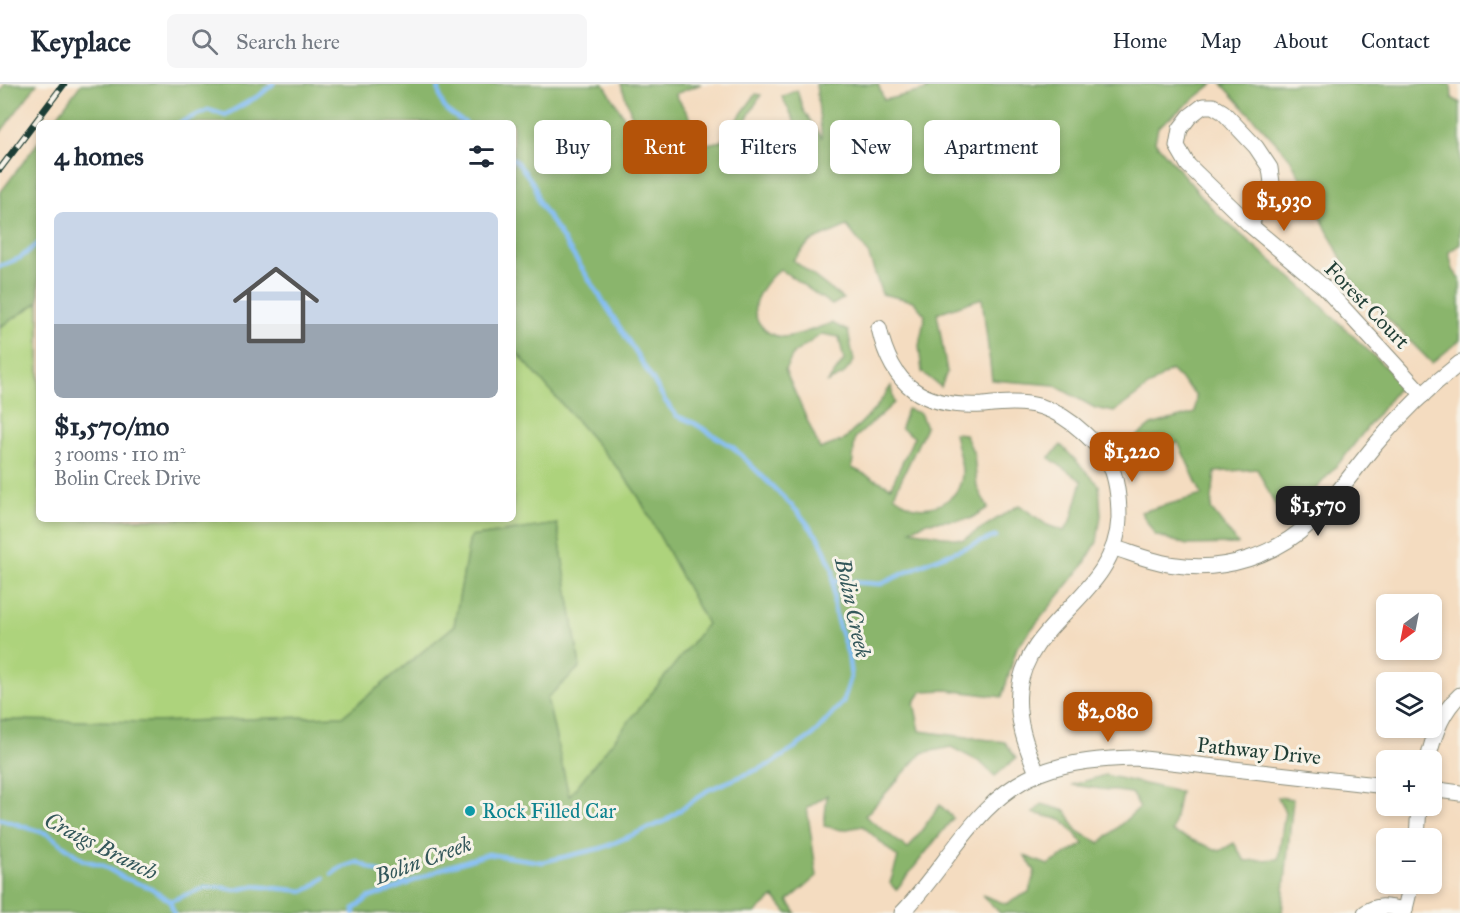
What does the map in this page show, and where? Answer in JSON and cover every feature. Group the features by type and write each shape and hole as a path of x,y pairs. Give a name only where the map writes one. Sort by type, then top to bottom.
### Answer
{"street":[{"name":"Forest Court","path":"1250,225 1272,183 1270,168 1256,147 1223,112 1213,106 1203,106 1190,116 1180,129 1177,146 1188,165 1250,225 1324,287 1423,395"},
{"path":"879,328 888,360 900,379 925,397 942,403 984,405 1002,402 1041,407 1058,414 1089,437 1103,452 1110,465 1119,504 1114,548 1101,573 1045,634 1025,668 1019,688 1020,724 1024,742 1037,773"},
{"path":"1114,548 1176,565 1209,567 1250,558 1277,547 1311,522 1343,487 1392,424 1460,363"},
{"path":"1431,750 1436,730 1444,715 1460,695"},
{"name":"Pathway Drive","path":"902,913 920,894 986,810 1005,793 1037,773 1094,760 1135,758 1376,785"},
{"path":"1442,791 1460,793"},
{"path":"1365,913 1374,907 1383,906 1405,912 1409,894"}],"green space":[{"path":"5,84 37,84 0,133 0,92"},
{"path":"81,84 604,84 626,120 623,120 623,174 707,174 707,144 719,141 719,174 818,174 818,132 822,138 816,84 878,84 884,100 927,90 926,84 1213,84 1158,127 1155,142 1217,214 1301,286 1402,383 1345,456 1285,524 1257,469 1215,472 1211,509 1238,544 1187,545 1155,535 1141,512 1202,495 1178,442 1151,451 1141,466 1130,462 1130,442 1151,425 1195,413 1196,395 1171,370 1114,412 1095,408 1054,385 992,380 982,298 937,313 947,372 941,387 922,372 919,346 925,315 913,301 882,294 868,253 847,226 810,242 793,260 843,299 832,305 780,269 764,286 755,305 760,324 776,336 794,335 832,323 848,331 854,361 843,375 828,382 844,360 839,337 822,334 794,353 785,370 820,449 844,440 875,409 891,386 894,403 855,438 852,468 891,487 914,437 901,428 907,409 920,413 926,427 894,495 911,506 932,507 948,500 958,487 962,470 954,433 965,434 974,454 977,487 988,508 970,519 927,522 911,530 963,540 1019,505 1047,525 1064,531 1071,521 1082,481 1049,458 1061,445 1099,485 1101,515 1097,542 1083,566 1017,647 1002,697 947,690 922,691 914,703 920,731 1005,742 1016,758 995,776 980,762 951,747 922,753 865,816 908,849 940,805 953,818 896,890 890,883 898,858 863,826 842,830 824,826 827,795 807,808 817,876 788,901 796,913 787,913 774,897 755,913 0,913 0,720 154,722 343,716 454,626 470,537 557,524 580,667 547,698 569,796 707,624 638,496 622,473 516,351 516,120 54,120"},
{"path":"621,84 701,84 675,94 692,120 633,120"},
{"path":"1222,84 1451,84 1452,98 1460,103 1460,244 1449,252 1453,270 1460,279 1460,340 1432,363 1356,287 1290,158"},
{"path":"797,90 803,110 810,120 794,120 782,97"},
{"path":"756,94 761,95 746,120 737,120"},
{"path":"36,145 36,304 0,327 0,193"},
{"path":"36,304 36,522 516,522 516,351 622,473 638,496 707,624 569,797 547,698 580,667 557,524 470,537 454,626 343,716 154,722 0,720 0,327"},
{"path":"1105,775 1180,792 1172,832 1220,851 1234,843 1245,861 1278,859 1285,812 1277,797 1293,799 1282,913 1000,913 982,895 1006,904 1029,892 1035,871 1025,856 1048,865 1084,844 1063,820 1033,813 1042,804 1066,811 1077,831 1100,843 1140,807 1131,793 1072,785"}],"waterway":[{"path":"186,120 208,110 225,115 260,95 273,84"},
{"name":"Bolin Creek","path":"438,84 442,104 453,116 460,120"},
{"name":"Bolin Creek","path":"354,913 354,909 368,898 444,868 488,854 542,862 602,848 665,821 708,790 771,764 813,735 843,702 851,677 848,654 834,608 833,570 820,540 798,512 734,448 694,423 677,416 540,204 534,184 516,162"},
{"path":"0,266 20,258 36,245"},
{"path":"833,581 881,584 930,561 996,536"},
{"name":"Craigs Branch","path":"0,819 48,834 83,860 102,865 124,878 151,888 170,901"},
{"name":"Craigs Branch","path":"332,874 340,868 357,862 407,884"},
{"name":"Craigs Branch","path":"170,901 204,888 220,887 236,890 255,886 303,891 324,878"},
{"path":"170,901 174,913"}],"railway":[{"path":"37,120 64,84"},
{"path":"0,169 36,121"}],"place":[{"name":"Rock Filled Car","path":"470,811"}]}
